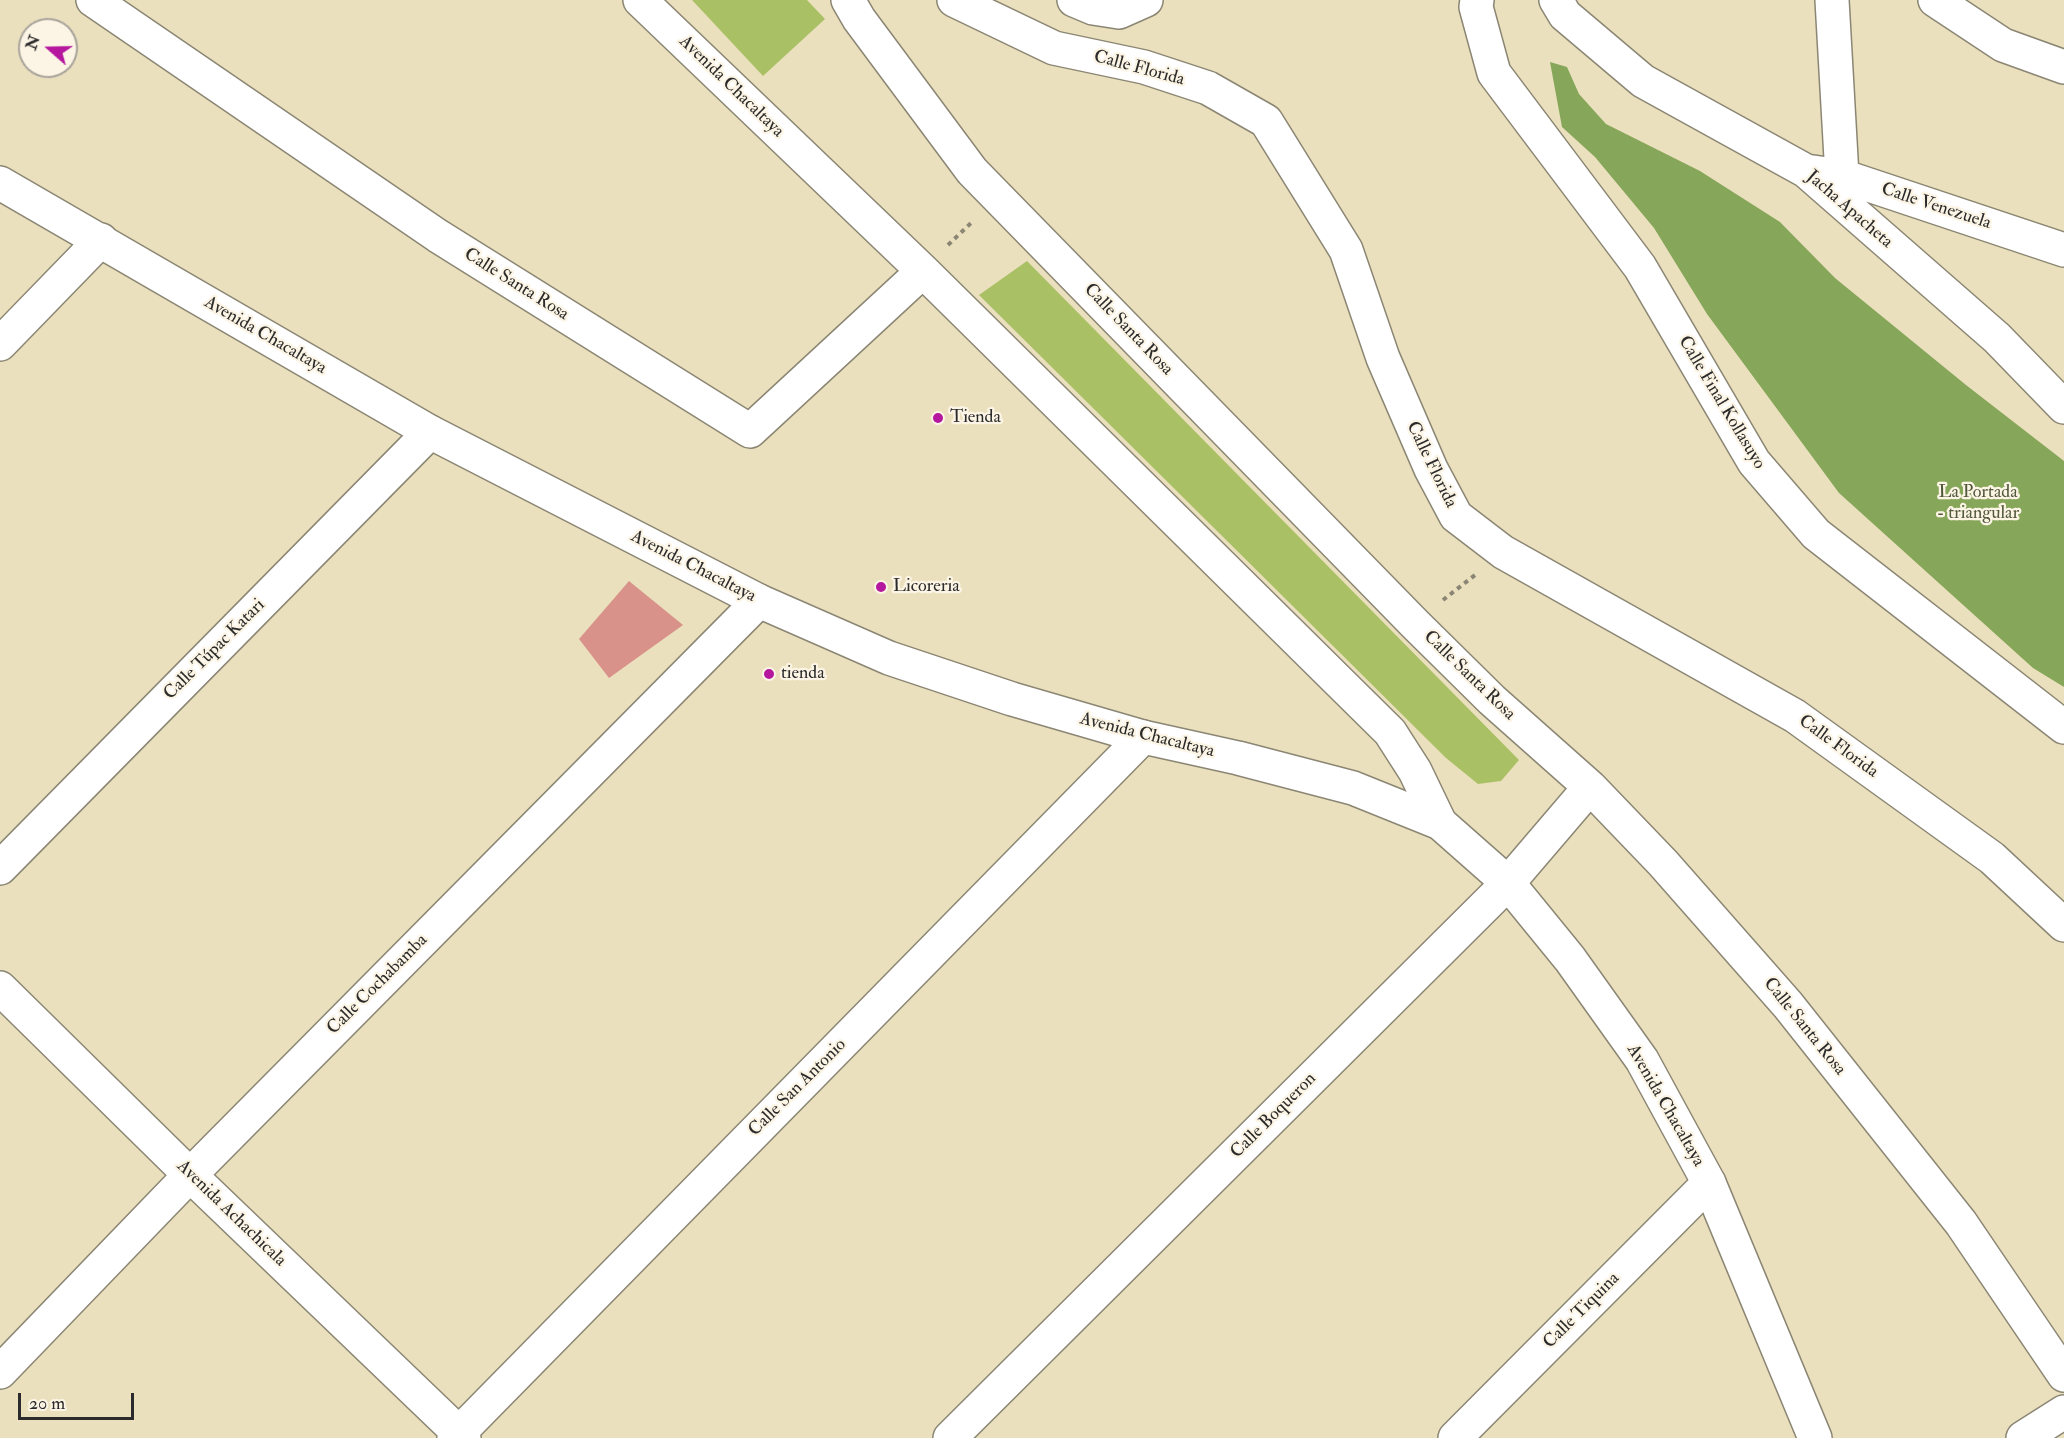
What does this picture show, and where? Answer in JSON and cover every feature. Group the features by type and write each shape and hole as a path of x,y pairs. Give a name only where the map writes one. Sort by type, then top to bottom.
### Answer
{"street":[{"name":"Calle Santa Rosa","path":"93,0 438,236 750,431 922,271"},
{"name":"Avenida Chacaltaya","path":"640,0 922,271 1390,732 1415,771 1440,823"},
{"name":"Calle Santa Rosa","path":"848,0 859,19 972,171 1415,624 1492,700 1590,787 1663,863 1788,1005 1961,1223 2064,1375"},
{"name":"Calle Florida","path":"954,0 1054,48 1144,67 1208,88 1266,121 1346,250 1383,358 1431,469 1456,516 1503,552 1795,716 1992,858 2064,925"},
{"path":"1074,0 1093,8 1119,12 1146,0"},
{"name":"Calle Final Kollasuyo","path":"1478,0 1476,7 1494,73 1640,267 1754,462 1816,534 2064,728"},
{"name":"Jacha Apacheta","path":"1556,0 1565,15 1643,81 1806,171 1997,338 2064,407"},
{"path":"1832,0 1842,176"},
{"path":"1935,0 2003,45 2064,67"},
{"name":"Calle Venezuela","path":"1806,171 1842,176 2064,250"},
{"name":"Avenida Chacaltaya","path":"0,183 430,432 759,601 890,658 1012,699 1143,737 1238,758 1353,788 1440,823 1508,883 1570,959 1642,1060 1709,1183 1815,1438"},
{"path":"0,344 101,240"},
{"name":"Calle Túpac Katari","path":"0,868 430,432"},
{"name":"Calle Cochabamba","path":"0,1372 190,1175 759,601"},
{"name":"Calle San Antonio","path":"459,1436 1143,737"},
{"name":"Calle Boqueron","path":"950,1438 1508,883 1590,787"},
{"name":"Avenida Achachicala","path":"0,988 459,1436"},
{"name":"Calle Tiquina","path":"1455,1438 1709,1183"},
{"path":"2024,1438 2064,1412"}],"path":[{"path":"922,271 997,196"},
{"path":"1415,624 1503,552"}],"green space":[{"path":"692,0 807,0 825,19 763,76"},
{"name":"La Portada - triangular","path":"1550,62 1567,67 1579,94 1606,124 1700,171 1780,222 1835,278 1966,385 2064,461 2064,687 2033,668 1839,493 1707,314 1654,228 1595,157 1562,127"},
{"path":"1027,261 1519,760 1501,781 1478,784 1446,758 979,295"}],"building":[{"path":"629,581 683,625 609,678 579,639"}],"place":[{"name":"Tienda","path":"938,418"},
{"name":"Licoreria","path":"881,587"},
{"name":"tienda","path":"769,674"}]}
